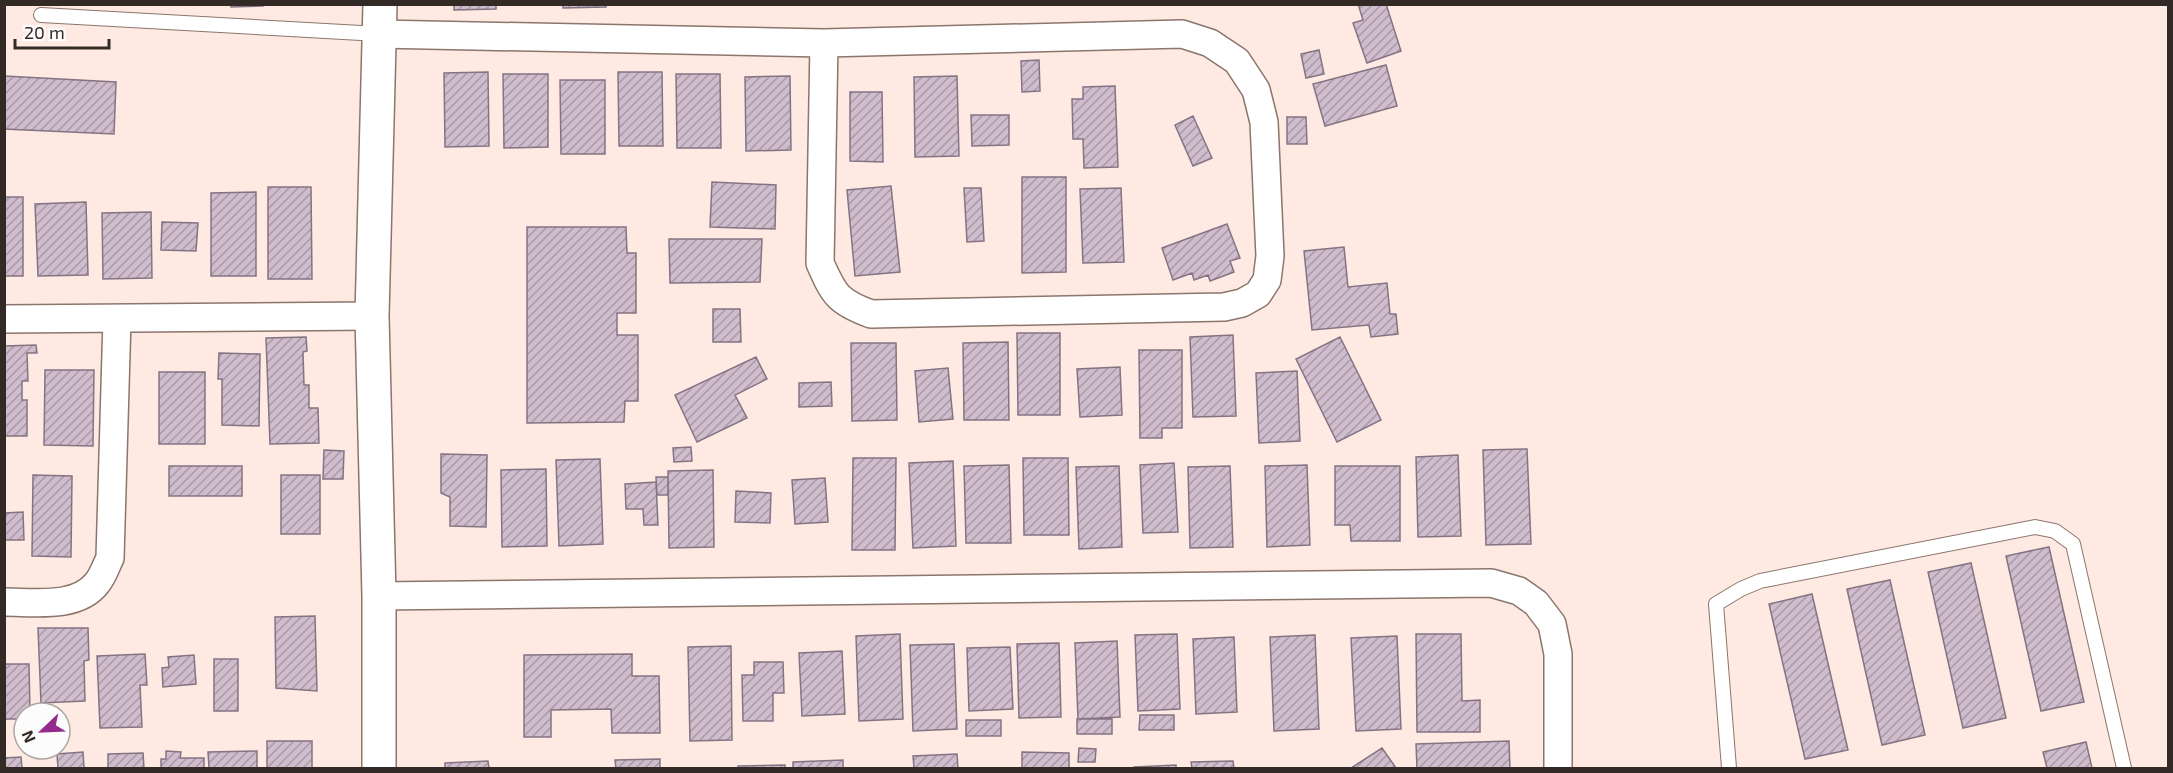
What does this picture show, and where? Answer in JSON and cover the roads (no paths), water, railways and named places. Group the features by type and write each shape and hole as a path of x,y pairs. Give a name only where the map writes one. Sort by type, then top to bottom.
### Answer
{"street":[{"path":"379,768 379,596 372,316 380,20 824,44 1182,34 1210,43 1237,61 1256,90 1264,122 1270,256 1267,280 1258,294 1242,303 1224,307 872,314 849,306 832,291 820,263 824,44"},
{"path":"4,319 372,316"},
{"path":"4,602 50,603 76,598 97,584 110,558 117,319"},
{"path":"379,596 1491,583 1519,591 1536,603 1551,624 1558,654 1558,768"}],"lane":[{"path":"41,15 380,20"},
{"path":"1729,768 1716,604 1760,581 2035,527 2055,531 2073,544 2124,768"}]}
